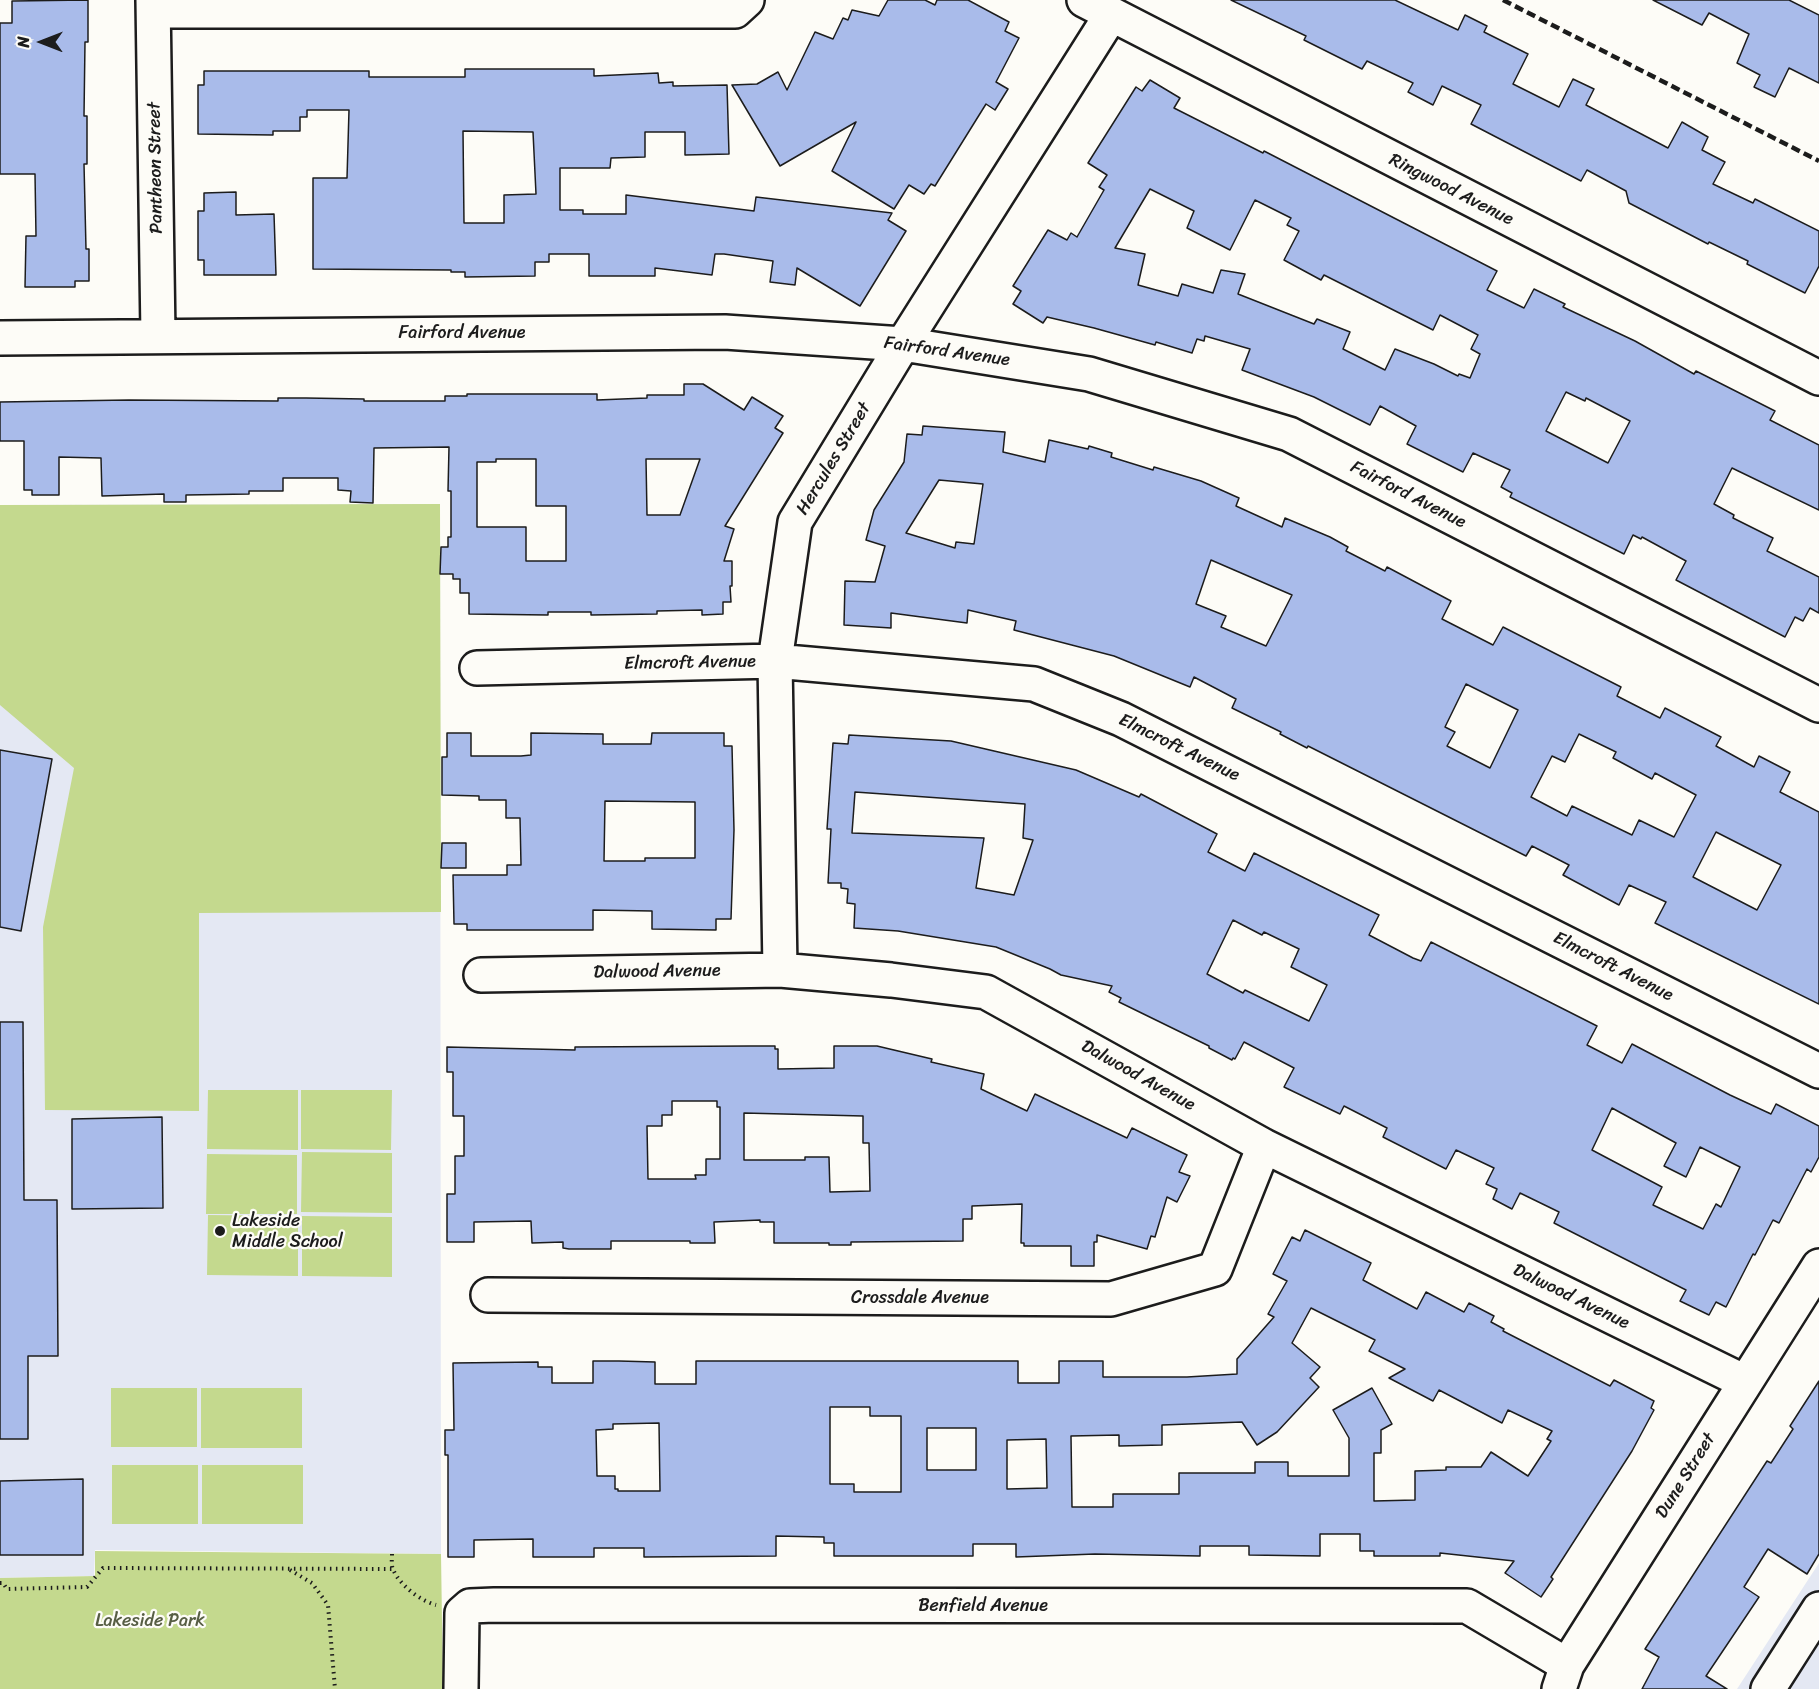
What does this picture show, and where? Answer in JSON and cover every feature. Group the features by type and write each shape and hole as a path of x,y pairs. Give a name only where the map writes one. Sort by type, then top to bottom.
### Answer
{"street":[{"path":"154,6 735,11 747,0"},
{"name":"Pantheon Street","path":"154,6 158,335"},
{"name":"Hercules Street","path":"780,970 775,661 795,522 903,344 1098,8"},
{"name":"Ringwood Avenue","path":"1098,8 1819,378"},
{"name":"Fairford Avenue","path":"0,338 725,332 903,344 1089,374 1288,434 1819,705"},
{"name":"Elmcroft Avenue","path":"477,668 775,661 1034,684 1122,719 1819,1071"},
{"name":"Dalwood Avenue","path":"481,975 780,970 891,980 986,992 1264,1146 1745,1382"},
{"name":"Crossdale Avenue","path":"488,1294 1111,1299 1215,1269 1264,1146"},
{"name":"Dune Street","path":"1563,1677 1819,1266"},
{"name":"Benfield Avenue","path":"461,1689 462,1613 470,1606 494,1605 1467,1606 1563,1677"},
{"path":"1768,1689 1819,1609"}],"path":[{"path":"392,1554 393,1569 408,1590 428,1603 445,1608"},
{"path":"0,1583 3,1583 7,1589 87,1587 103,1568 393,1569"},
{"path":"289,1570 312,1583 328,1605 335,1689"}],"shaded area":[{"name":"Lakeside Middle School","path":"440,504 441,1554 95,1550 94,1576 0,1578 0,505"},
{"path":"1819,1563 1819,1689 1737,1689"}],"green space":[{"path":"440,504 441,912 199,913 199,1111 45,1110 43,927 74,768 0,705 0,505"},
{"path":"208,1090 298,1090 298,1150 207,1149"},
{"path":"301,1090 392,1090 391,1150 301,1149"},
{"path":"302,1152 392,1153 392,1213 301,1212"},
{"path":"207,1154 297,1155 297,1214 206,1214"},
{"path":"208,1215 298,1216 298,1276 207,1275"},
{"path":"302,1216 392,1217 392,1277 302,1276"},
{"path":"111,1388 197,1388 197,1447 111,1447"},
{"path":"201,1388 302,1388 302,1448 201,1448"},
{"path":"112,1465 198,1465 198,1524 112,1524"},
{"path":"202,1465 303,1465 303,1524 202,1524"},
{"name":"Lakeside Park","path":"95,1551 441,1554 443,1689 0,1689 0,1578 95,1576"}],"building":[{"path":"88,0 84,116 87,116 87,164 84,164 89,281 75,281 75,287 25,287 26,236 36,236 35,174 0,174 0,23 12,23 12,1"},
{"path":"888,0 925,0 935,5 937,0 968,0 1009,22 1005,31 1019,38 996,82 1008,89 995,110 986,104 935,186 931,184 924,194 909,185 894,209 832,171 856,122 780,166 732,85 757,84 778,72 787,90 815,32 833,39 843,18 848,20 852,10 879,16"},
{"path":"1231,0 1395,0 1458,30 1465,15 1487,26 1484,32 1528,54 1513,84 1559,107 1573,79 1594,89 1586,105 1668,148 1682,122 1708,137 1702,150 1725,162 1713,184 1753,203 1755,199 1819,231 1819,266 1805,293 1747,264 1748,261 1709,242 1708,244 1629,203 1626,191 1587,170 1581,181 1471,124 1481,105 1442,86 1433,105 1408,92 1413,83 1367,61 1362,69 1304,40 1306,36"},
{"path":"1653,0 1789,0 1819,15 1819,83 1789,68 1775,97 1754,87 1760,75 1737,63 1749,34 1709,13 1702,25"},
{"path":"465,69 594,69 594,76 658,73 659,83 673,82 673,86 727,85 729,154 685,155 685,132 645,132 645,157 611,158 610,168 560,168 560,210 583,210 583,214 626,214 626,195 754,211 756,197 892,213 888,220 906,231 860,306 797,268 795,285 770,282 773,261 724,254 715,254 712,275 655,268 655,276 589,276 589,254 549,254 549,262 535,262 535,276 465,277 465,272 451,272 451,270 313,269 313,178 347,178 349,110 307,110 307,117 300,117 300,131 273,131 273,135 198,134 198,85 204,85 204,71 369,71 369,77 465,77","holes":["463,131 533,132 536,194 504,195 504,223 464,223"]},
{"path":"1150,80 1180,98 1174,108 1263,153 1264,151 1497,271 1487,290 1524,308 1534,289 1565,304 1563,307 1635,341 1694,374 1696,371 1775,411 1770,420 1819,445 1819,510 1732,468 1714,504 1734,515 1733,518 1773,538 1767,551 1819,577 1819,613 1810,608 1803,621 1795,617 1785,637 1676,580 1686,561 1642,537 1641,539 1633,535 1624,554 1510,497 1512,493 1501,487 1510,470 1473,453 1463,472 1407,444 1416,426 1380,406 1370,425 1314,397 1242,370 1250,349 1205,336 1204,341 1197,339 1192,353 1156,342 1155,345 1047,317 1043,323 1013,304 1021,291 1013,286 1048,230 1067,240 1071,233 1077,237 1104,190 1099,187 1107,175 1088,163 1136,87 1142,91","holes":["1150,189 1194,211 1187,228 1230,250 1255,200 1291,218 1287,225 1299,231 1284,260 1321,280 1324,275 1433,330 1440,315 1478,335 1471,349 1480,354 1470,378 1459,374 1458,376 1395,349 1385,370 1343,349 1350,332 1317,319 1314,324 1238,294 1245,274 1221,270 1213,293 1182,284 1178,296 1138,285 1145,254 1115,248","1566,392 1585,401 1586,398 1630,421 1608,463 1546,431"]},
{"path":"236,192 236,215 274,214 276,275 204,275 204,260 198,260 198,211 204,211 204,193"},
{"path":"684,384 703,384 744,410 752,397 783,416 775,428 783,433 725,526 734,529 724,561 732,561 731,602 723,602 723,614 702,615 702,610 657,611 657,614 591,615 591,612 548,612 548,615 469,614 469,593 460,593 460,579 453,579 453,574 440,574 441,547 448,547 448,537 451,537 451,491 448,491 449,447 374,448 373,503 350,502 351,491 338,490 338,478 283,478 283,491 186,495 186,502 164,502 164,494 102,496 101,458 59,457 59,495 32,495 32,490 24,490 24,441 0,441 0,402 278,401 278,398 445,401 445,396 467,396 467,394 597,394 597,400 647,398 647,395 684,395","holes":["496,459 536,459 536,506 566,506 566,561 526,561 526,527 477,527 477,462 496,462","646,459 700,459 680,515 647,515"]},
{"path":"923,426 1005,432 1003,452 1045,462 1049,440 1088,449 1089,446 1112,453 1111,457 1201,481 1239,498 1236,506 1282,527 1285,518 1330,537 1348,547 1346,551 1385,571 1387,567 1451,601 1442,619 1493,645 1503,627 1621,687 1617,696 1660,718 1665,708 1721,737 1716,746 1754,767 1759,756 1790,772 1780,792 1819,812 1819,1004 1655,923 1666,902 1629,885 1619,905 1563,875 1569,865 1532,846 1526,856 1308,746 1307,748 1280,734 1281,732 1232,708 1236,699 1194,677 1190,687 1114,656 1014,630 1016,621 968,610 967,623 891,613 891,628 844,625 845,581 875,582 885,546 866,540 874,510 904,462 907,434 922,435","holes":["939,480 983,484 974,544 956,542 955,548 906,533","1211,560 1292,595 1266,646 1221,627 1226,616 1196,604","1466,684 1518,710 1490,768 1447,746 1455,732 1445,727","1579,734 1616,752 1613,758 1652,779 1655,773 1696,795 1674,837 1639,820 1632,835 1572,806 1567,816 1531,797 1552,756 1565,762","1716,832 1781,865 1757,910 1693,877"]},
{"path":"447,733 471,733 471,756 521,756 531,755 531,733 603,734 603,744 651,744 652,733 724,733 724,746 732,746 734,830 731,919 716,919 716,930 652,929 652,911 593,910 593,930 467,930 467,924 454,924 453,875 507,875 507,865 521,865 520,818 506,818 506,800 479,800 479,796 442,795 442,757 447,757","holes":["605,801 695,802 695,858 604,861"]},
{"path":"849,735 951,741 1076,770 1139,797 1141,794 1217,834 1208,852 1245,871 1254,853 1379,915 1369,935 1413,958 1421,961 1431,942 1597,1026 1587,1045 1622,1063 1632,1044 1771,1114 1776,1104 1819,1126 1819,1157 1811,1172 1807,1169 1779,1223 1773,1220 1726,1307 1716,1302 1709,1315 1680,1301 1686,1290 1554,1223 1559,1212 1520,1193 1512,1209 1493,1199 1497,1189 1486,1184 1494,1168 1456,1150 1446,1169 1383,1137 1387,1128 1344,1106 1340,1114 1284,1087 1294,1068 1244,1042 1235,1059 1232,1060 1209,1046 1119,1002 1121,998 1109,992 1112,986 1061,975 996,947 898,931 854,928 855,904 847,903 848,889 841,888 841,883 828,883 831,829 827,829 833,743 848,744","holes":["855,792 1025,804 1023,838 1033,840 1014,895 976,888 984,838 852,833","1233,920 1262,935 1264,932 1299,949 1291,967 1327,985 1309,1021 1245,990 1243,993 1207,974","1612,1108 1676,1143 1664,1166 1686,1177 1700,1147 1740,1167 1721,1207 1716,1204 1703,1229 1653,1205 1662,1187 1592,1150"]},
{"path":"0,750 52,759 21,931 0,927"},
{"path":"442,843 466,843 466,868 441,868"},
{"path":"0,1022 23,1022 24,1200 57,1200 58,1356 28,1356 28,1439 0,1439"},
{"path":"775,1046 775,1049 778,1049 778,1069 834,1068 834,1046 877,1046 932,1059 931,1062 984,1074 981,1089 1027,1111 1035,1094 1127,1138 1132,1128 1187,1155 1179,1172 1190,1176 1177,1202 1167,1197 1155,1237 1151,1236 1147,1249 1097,1235 1097,1242 1094,1242 1094,1266 1071,1266 1071,1246 1024,1246 1024,1243 1021,1243 1022,1204 972,1206 972,1219 963,1219 963,1241 851,1242 851,1245 774,1243 774,1222 760,1222 760,1220 714,1222 715,1243 611,1241 611,1249 569,1249 563,1248 563,1242 532,1243 531,1221 474,1222 474,1242 447,1242 447,1194 455,1194 455,1156 464,1156 464,1116 453,1116 453,1072 447,1072 447,1047 575,1050 575,1047","holes":["672,1101 717,1101 717,1107 720,1107 720,1159 706,1159 706,1175 695,1175 696,1179 648,1179 647,1126 662,1126 662,1115 672,1115","744,1113 863,1116 863,1143 869,1143 870,1191 830,1192 829,1157 805,1157 805,1160 744,1160"]},
{"path":"162,1117 163,1208 72,1209 72,1119"},
{"path":"1305,1230 1371,1263 1363,1280 1417,1309 1426,1292 1464,1312 1469,1303 1494,1316 1491,1322 1504,1329 1503,1331 1610,1386 1614,1380 1654,1401 1651,1408 1654,1410 1632,1451 1551,1577 1553,1579 1541,1597 1505,1573 1514,1561 1440,1553 1440,1556 1374,1556 1374,1551 1360,1551 1360,1534 1320,1534 1320,1556 1249,1555 1249,1546 1200,1546 1200,1556 1095,1554 1016,1557 1016,1544 973,1544 973,1556 834,1556 834,1543 824,1543 824,1537 776,1536 776,1556 644,1557 644,1548 594,1548 594,1557 533,1557 533,1539 474,1540 474,1557 448,1557 448,1455 445,1455 445,1430 454,1430 453,1363 538,1362 538,1367 552,1367 552,1383 593,1383 593,1361 655,1362 655,1384 696,1384 696,1361 1018,1361 1018,1383 1059,1383 1059,1361 1103,1361 1103,1377 1187,1377 1237,1374 1237,1359 1274,1317 1268,1314 1287,1281 1273,1274 1292,1237 1300,1241","holes":["1311,1308 1375,1340 1369,1351 1405,1369 1389,1378 1433,1401 1439,1390 1502,1423 1508,1410 1552,1431 1547,1439 1551,1441 1528,1476 1491,1452 1481,1467 1446,1467 1446,1470 1415,1471 1415,1500 1374,1501 1374,1453 1381,1453 1381,1430 1392,1424 1372,1388 1333,1410 1349,1438 1349,1476 1288,1476 1288,1462 1255,1462 1255,1473 1179,1473 1179,1494 1113,1494 1113,1507 1072,1507 1071,1436 1119,1435 1119,1446 1162,1445 1162,1425 1242,1422 1257,1445 1277,1432 1319,1387 1310,1378 1320,1367 1292,1343","830,1407 870,1407 870,1416 901,1416 901,1492 854,1492 854,1484 830,1484","659,1423 660,1491 618,1491 615,1489 615,1476 597,1476 596,1430 613,1429 613,1424","927,1428 976,1428 976,1470 927,1470","1046,1439 1047,1488 1007,1489 1007,1440"]},
{"path":"1819,1381 1819,1554 1807,1574 1768,1549 1744,1587 1759,1597 1706,1676 1727,1689 1642,1689 1659,1657 1645,1649 1767,1461 1771,1463 1793,1429 1790,1426"},
{"path":"83,1479 83,1555 0,1555 0,1481"}],"railway":[{"path":"1503,0 1819,161"}],"place":[{"name":"Lakeside Middle School","path":"220,1231"}]}
